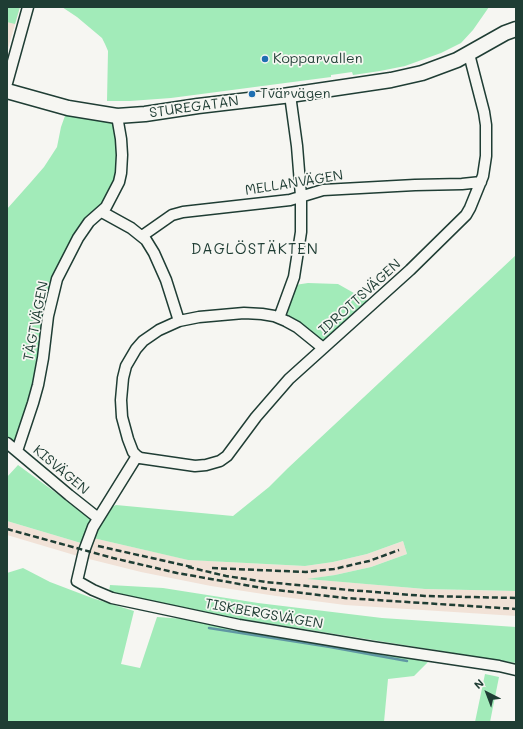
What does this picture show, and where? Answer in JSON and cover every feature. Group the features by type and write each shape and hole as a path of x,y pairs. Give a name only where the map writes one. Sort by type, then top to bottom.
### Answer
{"street":[{"path":"7,83 28,7"},
{"name":"STUREGATAN","path":"7,90 68,108 117,116 145,114 290,95 390,80 422,73 469,54 516,29"},
{"name":"IDROTTSVÄGEN","path":"137,456 140,458 195,466 206,465 225,458 281,387 300,368 410,270 466,215 481,182 486,156 486,125 469,54"},
{"path":"279,318 294,277 301,232 297,146 290,95"},
{"name":"TÄGTVÄGEN","path":"17,451 38,385 48,316 58,279 78,238 89,222 102,212 110,201 121,173 121,139 117,116"},
{"name":"MELLANVÄGEN","path":"142,236 172,215 179,213 290,200 323,190 481,182"},
{"path":"102,212 131,228 142,236 149,244 166,280 179,321"},
{"path":"98,518 137,456 133,452 128,439 122,412 123,378 126,366 136,349 143,341 160,330 179,321 199,317 244,313 262,314 279,318 297,327 323,348"},
{"name":"KISVÄGEN","path":"7,443 98,518"},
{"name":"TISKBERGSVÄGEN","path":"98,518 84,551 77,581 101,594 112,598 246,626 436,658 499,666 516,670"}],"shaded area":[{"path":"7,7 20,7 7,52"},
{"path":"7,521 91,546 93,538 189,560 305,566 333,562 367,554 403,541 407,554 371,567 309,579 425,589 516,591 516,616 345,605 211,586 141,572 81,557 7,535"}],"green space":[{"path":"7,7 20,7 15,24 7,22"},
{"name":"Kopparvallen","path":"62,7 489,7 473,30 461,43 441,53 405,66 353,75 352,72 331,75 331,77 171,98 107,101 108,51 105,44 102,38 77,17"},
{"path":"66,113 116,118 120,176 60,271 41,362 16,442 7,437 7,209 44,167 57,147 61,127"},
{"path":"516,255 516,591 425,589 307,579 335,575 371,567 407,554 403,541 367,554 333,562 305,566 188,560 93,538 91,546 7,521 7,477 18,465 89,517 116,505 233,516 269,487"},
{"path":"308,283 338,284 368,301 320,344 287,316 295,285"},
{"path":"23,568 50,582 92,598 134,611 121,664 140,668 157,617 186,619 390,654 428,662 414,676 388,679 384,722 7,722 7,573"},
{"path":"110,585 163,588 258,603 382,618 516,627 516,663 241,619 109,592"},
{"path":"485,674 499,677 490,722 475,722"}],"waterway":[{"path":"209,628 407,661"}],"railway":[{"path":"7,529 113,558 177,573 268,589 345,598 516,609"},
{"path":"98,546 192,567"},
{"path":"212,568 306,572 334,569 369,561 399,550"},
{"path":"188,567 226,576 266,582 349,590 425,596 516,598"}],"place":[{"name":"Kopparvallen","path":"265,59"},
{"name":"Tvärvägen","path":"252,94"}],"district":[{"name":"DAGLÖSTÄKTEN","path":"255,249"}]}
